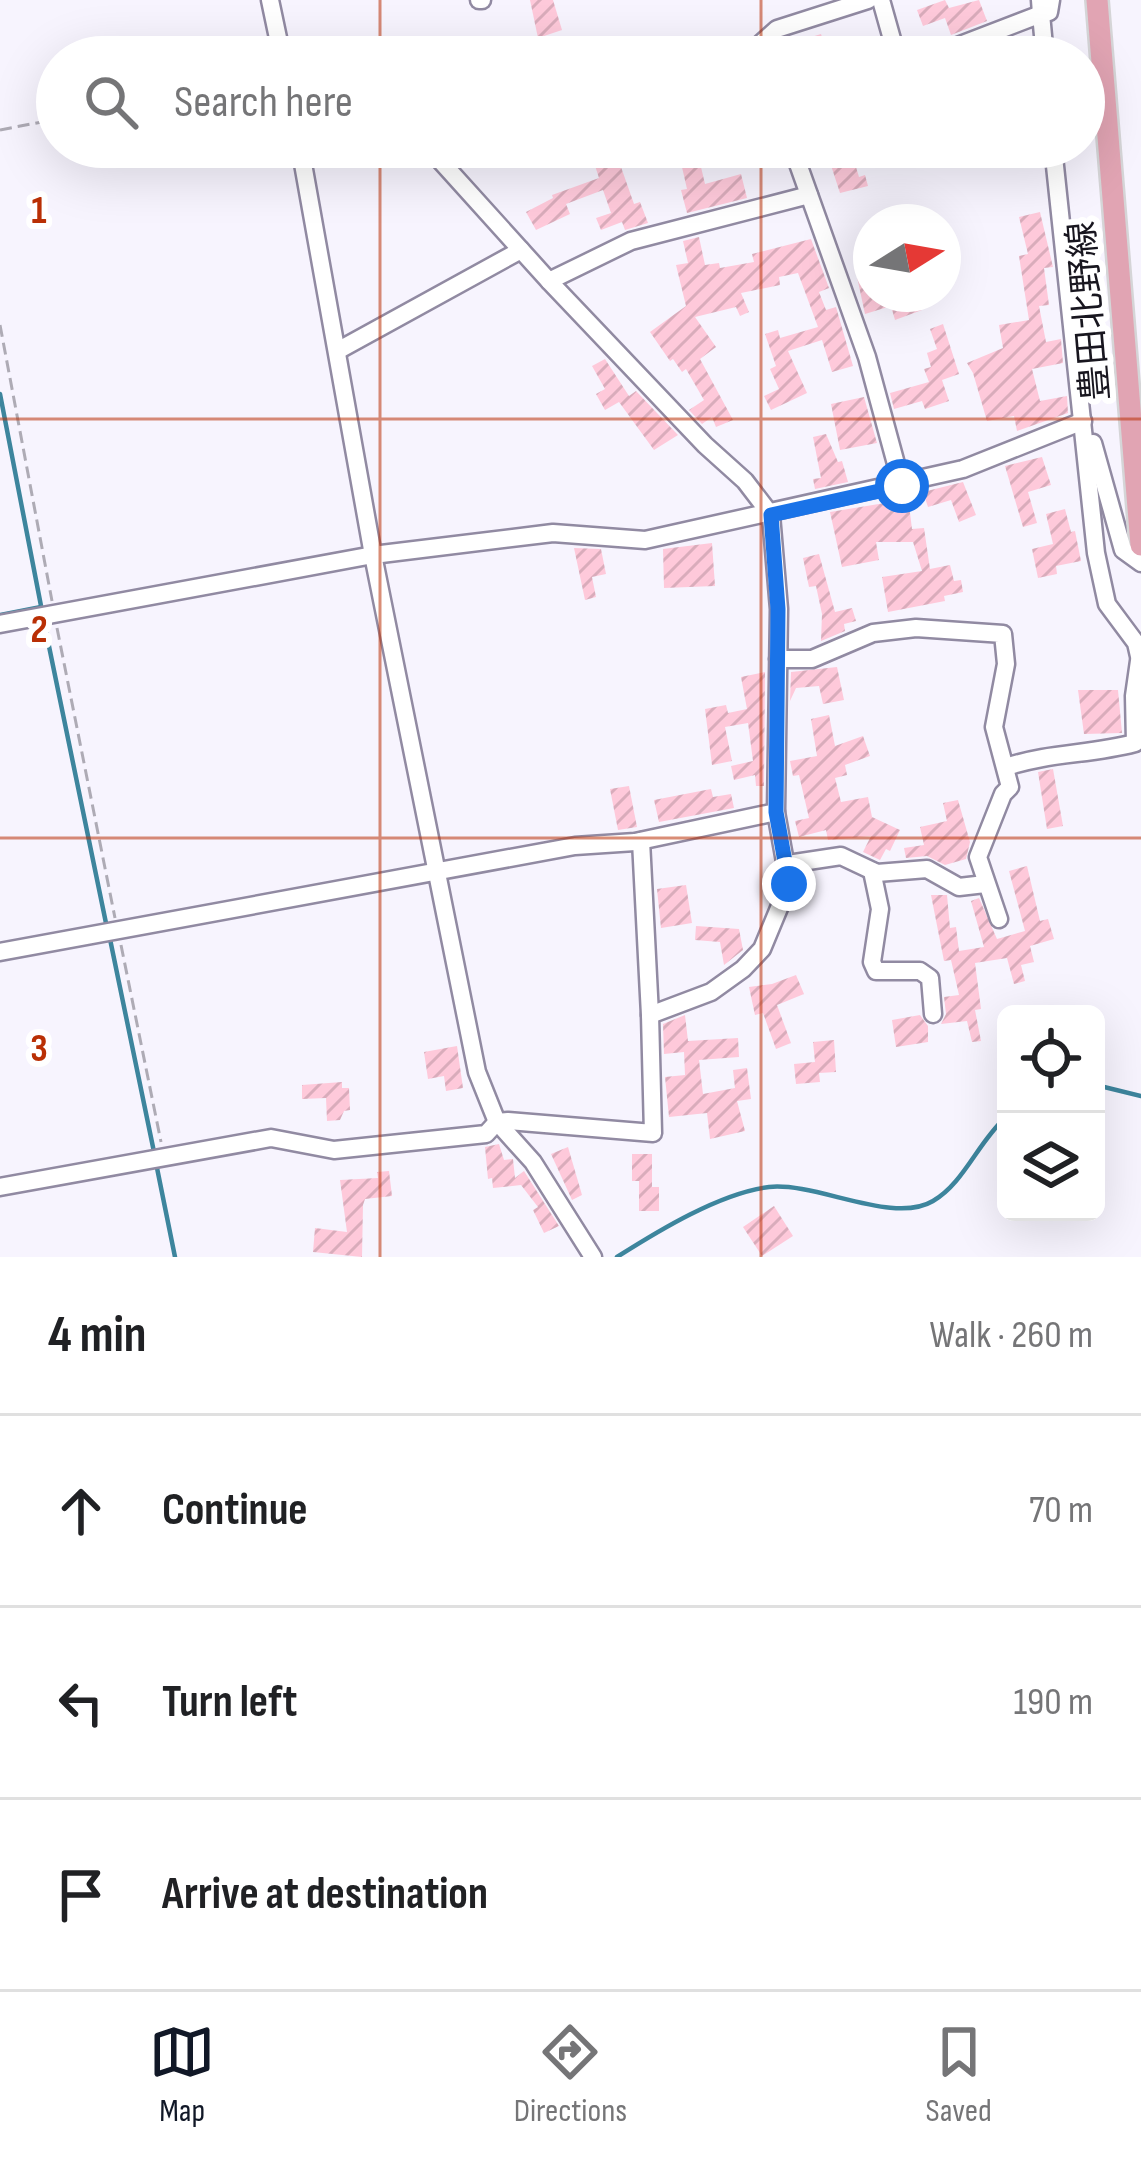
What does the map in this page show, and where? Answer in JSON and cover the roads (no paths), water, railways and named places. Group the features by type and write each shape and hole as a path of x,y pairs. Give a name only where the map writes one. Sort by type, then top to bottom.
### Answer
{"main road":[{"name":"豊田北野線","path":"1097,0 1100,36"},
{"name":"豊田北野線","path":"1105,99 1141,545"}],"street":[{"path":"270,0 278,36"},
{"path":"769,36 777,29 868,0"},
{"path":"881,0 891,36"},
{"path":"975,36 1044,5 1045,36"},
{"path":"304,168 373,554 476,1072 497,1122 533,1162 592,1257"},
{"path":"447,168 705,445 746,481 771,515 778,609 776,812 789,884 762,949 711,992 650,1016"},
{"path":"799,168 867,357 902,486"},
{"path":"1006,767 1039,755 1102,752 1135,743 1134,696 1140,663 1136,643 1107,604 1096,553 1055,168"},
{"path":"549,280 631,241 808,195"},
{"path":"339,350 521,250"},
{"path":"0,624 373,554 553,533 645,540 963,470 1083,421"},
{"path":"1083,421 1123,550 1141,563"},
{"path":"778,659 812,659 873,633 916,628 1004,634 1006,664 994,728 1010,787 978,857 999,919"},
{"path":"0,952 574,846 640,841 776,812"},
{"path":"497,1122 653,1133 640,841"},
{"path":"788,864 841,856 872,871 927,869 959,887 985,884"},
{"path":"872,871 880,909 872,962 875,970 920,971 930,978 933,1014"},
{"path":"0,1187 271,1138 334,1150 486,1134 497,1122"}],"waterway":[{"path":"0,394 42,611"},
{"path":"0,615 41,607"},
{"path":"44,622 107,928"},
{"path":"110,939 154,1152"},
{"path":"1105,1087 1141,1096"},
{"path":"617,1257 710,1205 769,1187 809,1190 876,1206 916,1207 933,1201 954,1184 997,1127"},
{"path":"156,1163 175,1257"}]}
